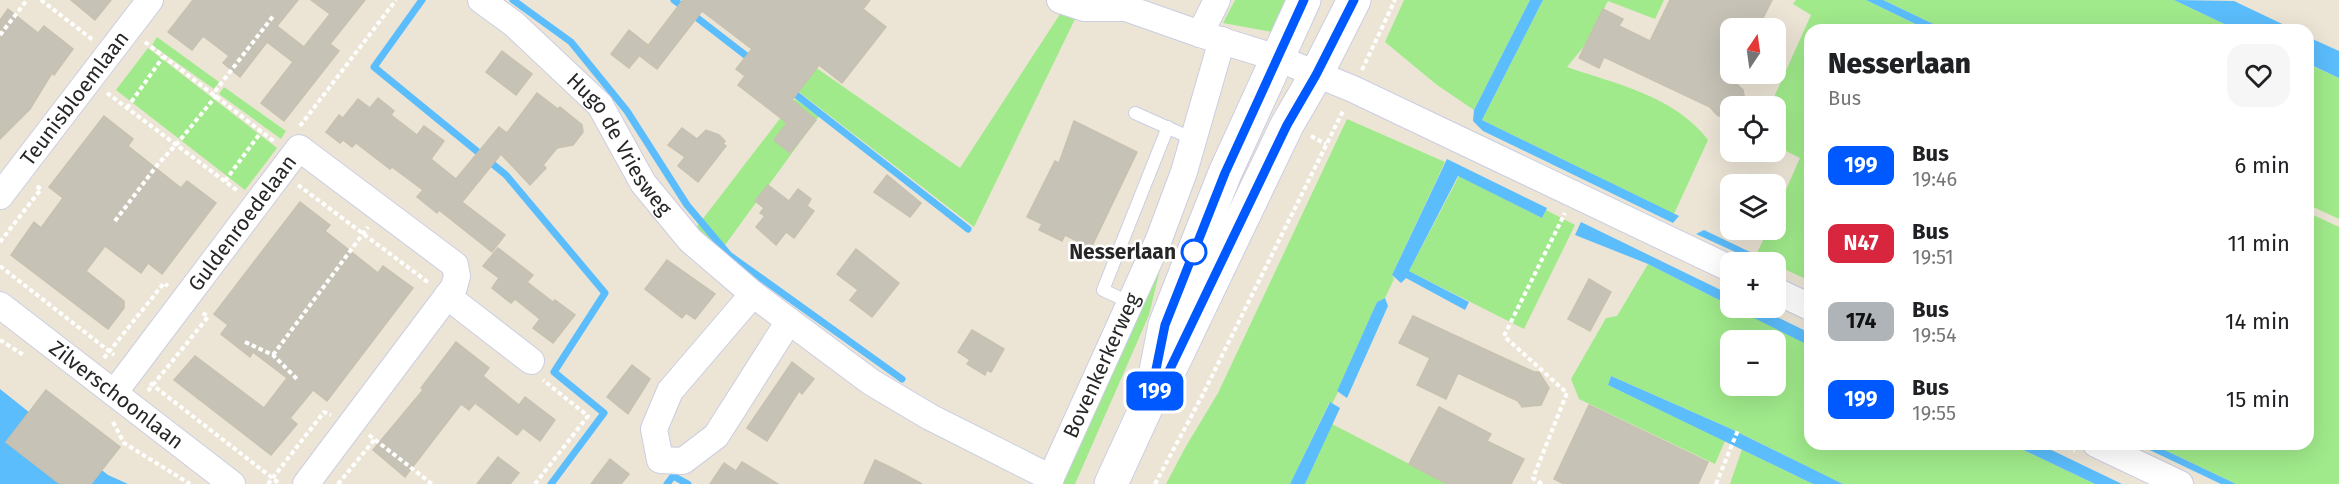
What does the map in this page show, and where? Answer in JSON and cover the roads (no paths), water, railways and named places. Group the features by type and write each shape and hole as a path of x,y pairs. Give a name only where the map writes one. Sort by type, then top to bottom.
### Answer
{"main road":[{"name":"Bovenkerkerweg","path":"1150,399 1165,325 1225,173 1304,0"},
{"name":"Bovenkerkerweg","path":"1111,484 1150,399 1170,369 1287,125 1316,75 1354,0"}],"street":[{"name":"Teunisbloemlaan","path":"0,196 150,0"},
{"name":"Hugo de Vriesweg","path":"481,0 514,24 600,105 643,183 690,240 753,294 871,382 930,417 1049,481"},
{"path":"1060,0 1084,8 1126,8 1276,58 1316,75 1349,98 1574,194 1720,264"},
{"name":"Bovenkerkerweg","path":"1049,481 1131,303 1184,172 1194,139 1217,0"},
{"name":"Guldenroedelaan","path":"112,404 291,159 381,210 455,265 457,276 454,287 306,484"},
{"path":"753,294 670,391 654,429 660,460 682,461 716,436 789,321"},
{"path":"447,296 531,361"},
{"path":"1786,296 1804,304"},
{"name":"Zilverschoonlaan","path":"0,305 112,404 232,484"},
{"path":"2109,450 2180,484"}],"lane":[{"path":"1135,113 1194,139"},
{"path":"1131,303 1103,290 1168,127"}],"water":[{"path":"1530,0 1543,0 1482,120 1679,216 1673,223 1483,131 1473,121 1474,110"},
{"path":"1866,0 1883,0 1933,24 1916,24"},
{"path":"2174,0 2234,1 2282,24 2224,24"},
{"path":"2314,40 2339,51 2339,78 2314,66"},
{"path":"1447,159 1547,208 1542,218 1458,176 1409,271 1469,302 1465,310 1406,278 1401,283 1392,275"},
{"path":"1581,222 1720,290 1720,300 1648,264 1575,235"},
{"path":"1704,230 1720,238 1720,240 1725,240 1750,252 1735,252 1696,234"},
{"path":"1385,298 1388,306 1347,398 1337,391 1377,302"},
{"path":"1754,318 1779,318 1804,330 1804,343 1786,334 1786,330 1778,330"},
{"path":"1611,376 1729,428 1843,484 1813,484 1608,385"},
{"path":"0,389 108,475 128,484 0,484"},
{"path":"1330,402 1340,408 1305,484 1290,484"},
{"path":"2024,450 2051,450 2122,484 2095,484"},
{"path":"2150,450 2165,450 2236,484 2221,484"}],"waterway":[{"path":"422,0 374,67 506,175 605,293 554,372 604,413 551,484"},
{"path":"513,0 571,42 627,111 687,205 729,255 902,379"},
{"path":"674,0 753,61"},
{"path":"790,90 968,229"},
{"path":"667,484 673,476 688,484"}],"place":[{"name":"Nesserlaan","path":"1194,252"}]}
